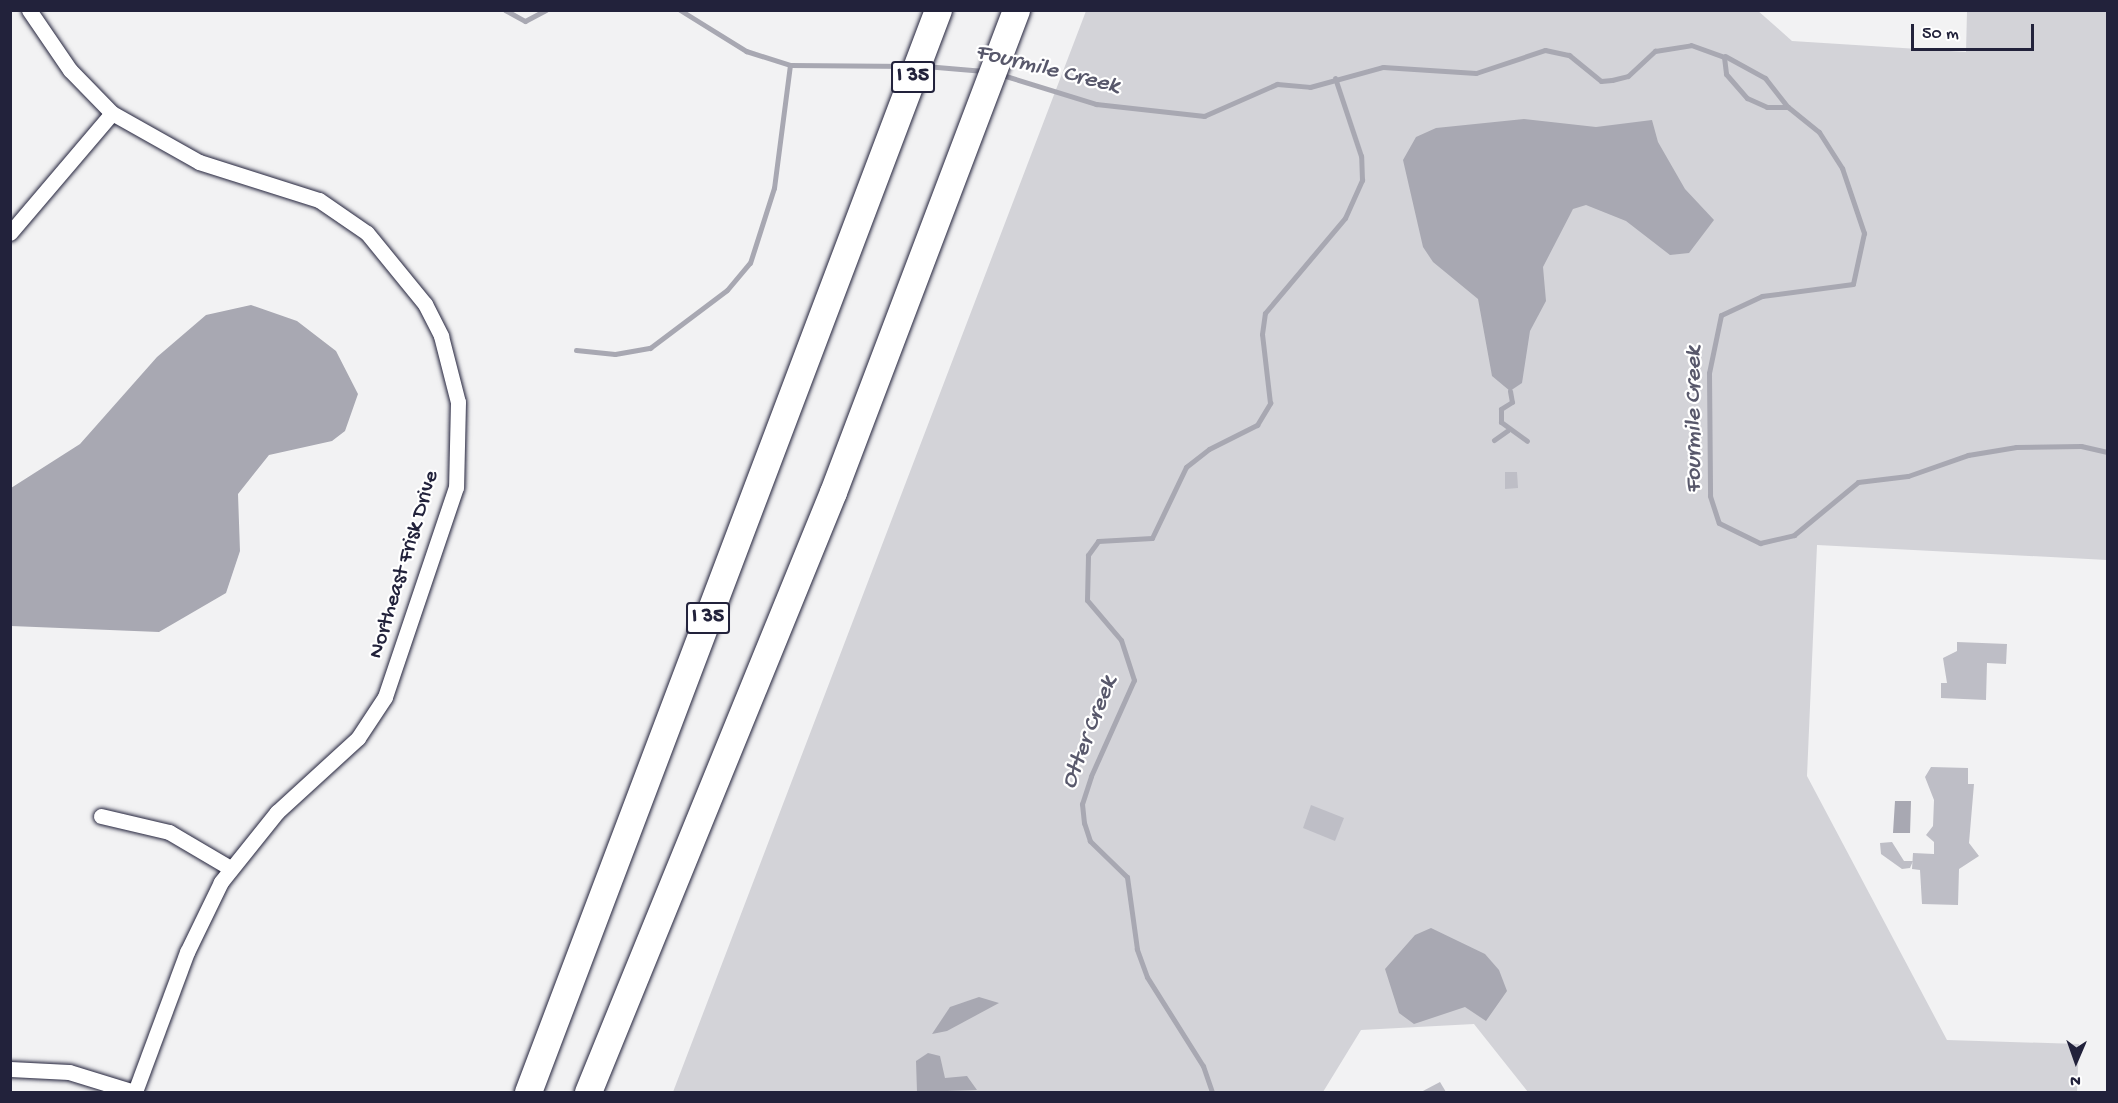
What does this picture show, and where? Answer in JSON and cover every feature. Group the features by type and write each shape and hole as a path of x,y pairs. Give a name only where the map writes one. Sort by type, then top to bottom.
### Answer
{"highway":[{"name":"I 35","path":"528,1092 938,10"},
{"path":"588,1092 833,492 959,151 1015,11"}],"street":[{"name":"Northeast Frisk Drive","path":"30,10 70,70 112,113 200,162 319,200 367,233 425,304 441,336 458,402 456,487 385,698 345,753 277,812 230,868 187,952 135,1092"},
{"path":"10,233 112,113"},
{"path":"101,816 169,832 230,868"},
{"path":"10,1069 69,1072 135,1092"}],"shaded area":[{"path":"1757,10 1792,41 1966,52 1967,11 2107,11 2107,560 1817,545 1807,776 1947,1040 2079,1044 2077,1092 1528,1092 1474,1024 1361,1030 1323,1092 673,1092 1086,11"},
{"path":"1524,119 1596,127 1652,120 1658,142 1685,189 1714,220 1689,253 1670,255 1626,221 1586,205 1573,209 1543,267 1546,301 1530,331 1522,383 1510,391 1492,376 1478,299 1433,262 1423,247 1403,160 1416,137 1436,128"},
{"path":"251,305 297,321 336,351 358,394 345,431 332,441 269,455 238,494 240,551 226,593 159,632 11,626 11,488 80,444 157,357 206,315"},
{"path":"1895,801 1911,801 1910,833 1893,833"},
{"path":"1431,928 1485,954 1499,970 1507,991 1486,1021 1465,1007 1414,1024 1399,1013 1385,969 1415,935"},
{"path":"979,997 999,1003 947,1031 932,1034 950,1007"},
{"path":"928,1053 940,1056 945,1078 967,1076 977,1090 917,1092 916,1061"}],"building":[{"path":"1505,472 1517,472 1518,488 1505,489"},
{"path":"1957,642 2007,644 2006,664 1987,663 1986,700 1941,698 1941,683 1947,683 1943,658 1957,651"},
{"path":"1931,767 1968,768 1968,784 1974,784 1969,843 1979,856 1959,869 1958,905 1922,904 1920,870 1912,869 1913,853 1934,854 1934,842 1926,835 1933,826 1934,800 1925,777"},
{"path":"1311,805 1344,818 1335,841 1303,828"},
{"path":"1892,842 1904,861 1913,861 1910,868 1902,869 1881,854 1880,843"},
{"path":"1440,1082 1446,1092 1421,1092"}],"waterway":[{"name":"Fourmile Creek","path":"505,10 525,21 546,10"},
{"name":"Fourmile Creek","path":"680,10 746,51 790,65 910,66"},
{"name":"Fourmile Creek","path":"999,74 1096,104 1204,116 1277,84 1310,87 1383,67 1476,73 1545,50 1569,55 1601,81 1612,80 1628,76 1655,51 1691,45 1724,57 1726,74 1747,98 1767,107 1788,107 1819,132 1842,168 1864,233 1853,284 1762,296 1721,315 1709,373 1710,496 1719,523 1760,543 1794,535 1858,482 1908,476 1968,455 2016,447 2081,446 2108,452"},
{"path":"1725,56 1765,78 1788,107"},
{"path":"576,350 615,354 650,348 727,290 750,263 774,188 790,65"},
{"name":"Fourmile Creek","path":"925,66 984,71"},
{"name":"Otter Creek","path":"1212,1092 1203,1066 1147,977 1137,949 1127,877 1090,841 1084,823 1082,804 1091,776 1134,680 1121,640 1087,600 1088,555 1098,541 1152,538 1186,467 1209,449 1257,425 1270,403 1262,334 1265,313 1345,218 1362,180 1361,156 1335,78"},
{"path":"1510,391 1512,402 1501,409 1501,422 1527,441"},
{"path":"1494,440 1507,431"}]}
